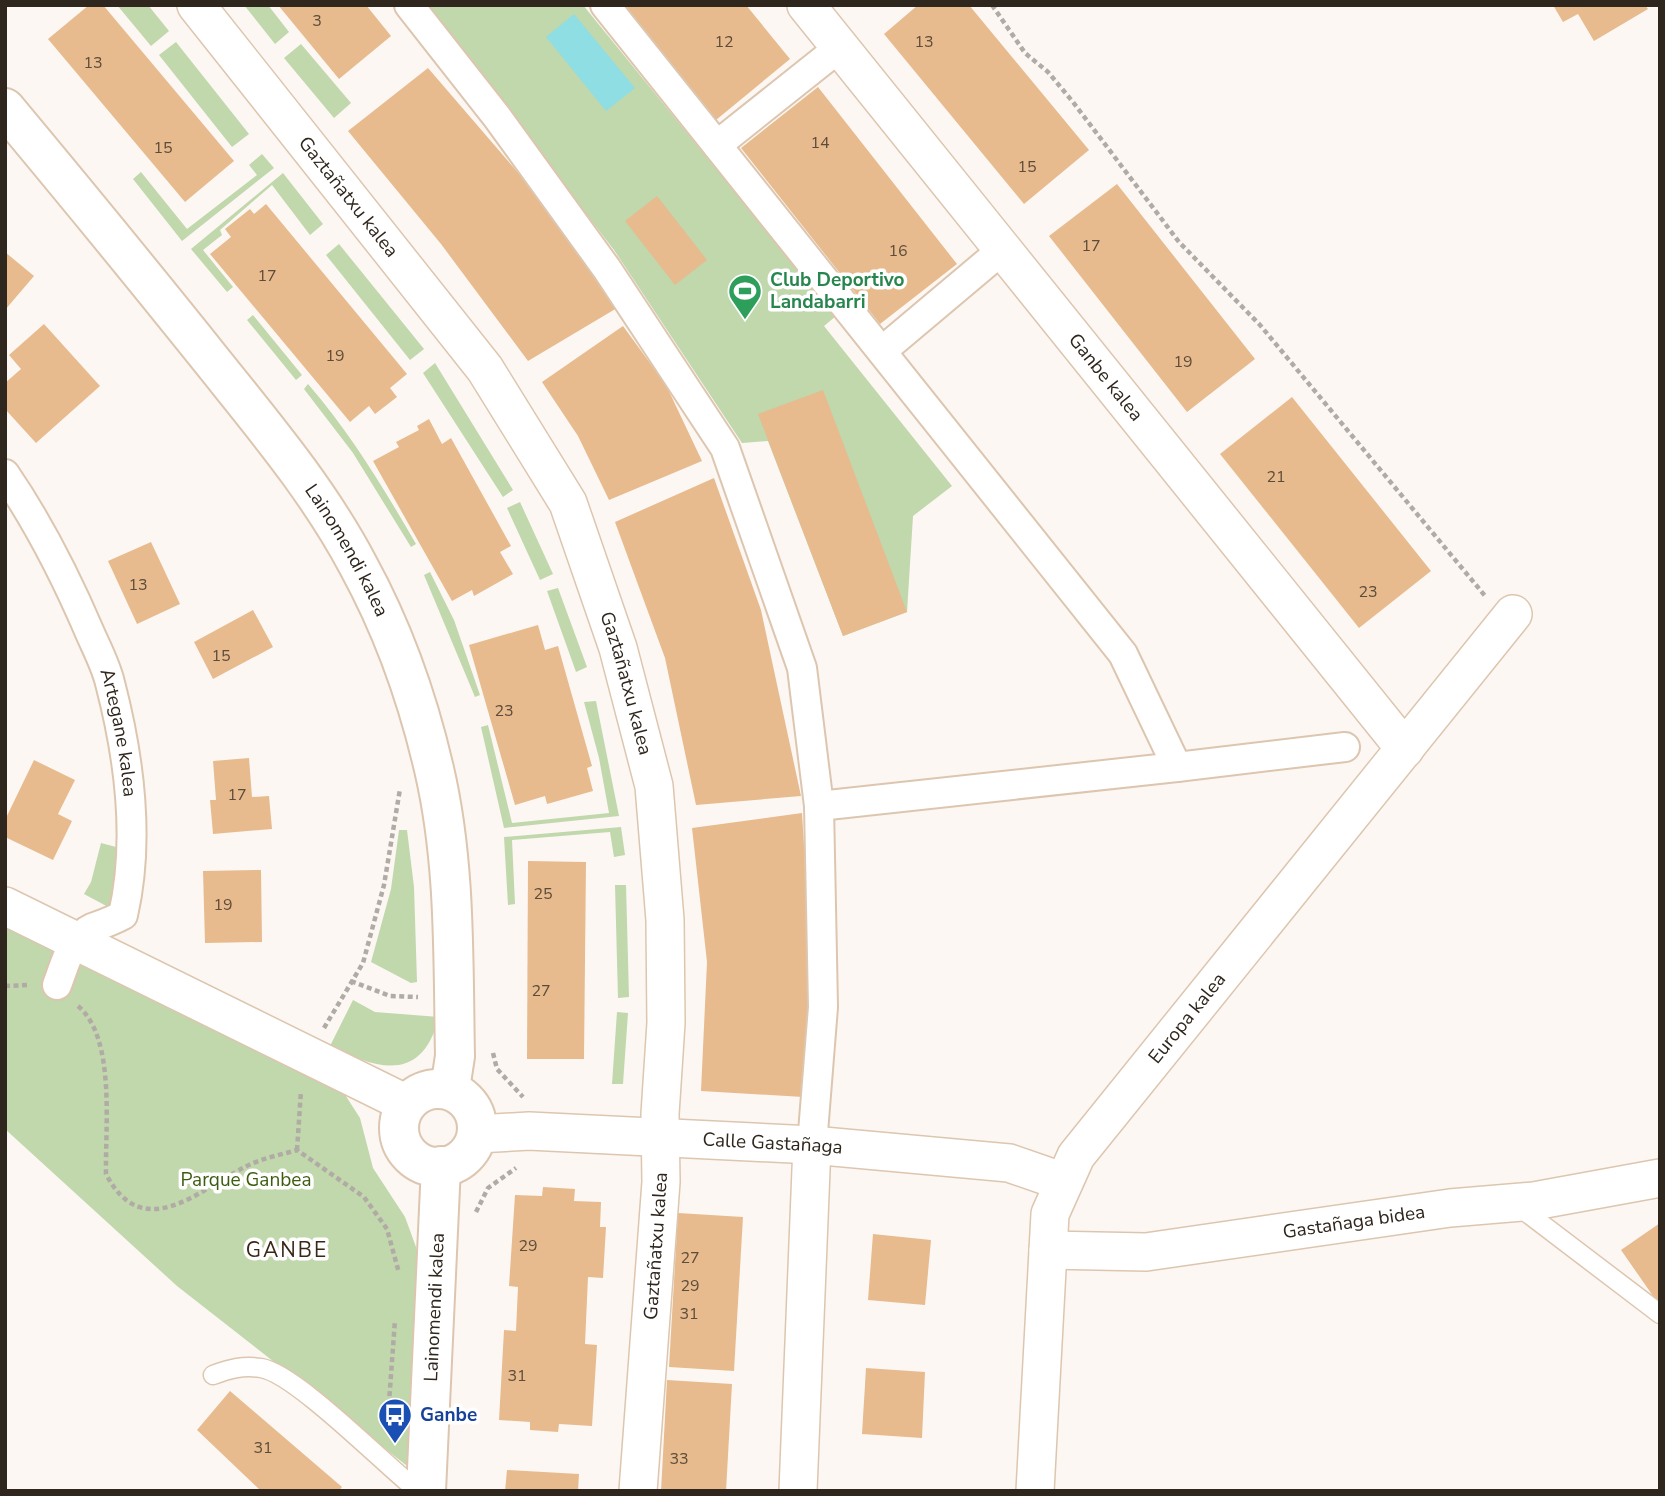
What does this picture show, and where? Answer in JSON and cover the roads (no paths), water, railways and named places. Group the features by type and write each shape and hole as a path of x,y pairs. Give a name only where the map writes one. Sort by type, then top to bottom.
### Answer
{"main road":[{"name":"Lainomendi kalea","path":"5,108 244,401 315,494 359,565 412,691 434,769 448,844 455,1056 450,1089"},
{"path":"450,1089 471,1107 477,1134 463,1159 441,1166 428,1166 415,1159 402,1144 400,1118 407,1104 416,1095 428,1090 450,1089"},
{"name":"Lainomendi kalea","path":"426,1491 441,1166"}],"street":[{"name":"Gaztañatxu kalea","path":"196,5 485,369 568,503 618,648 654,786 665,920 666,1023 660,1114 663,1137 638,1491"},
{"path":"409,5 436,37 607,269 725,448 802,668 819,806 822,1007 812,1146 798,1491"},
{"path":"605,5 1123,654 1177,766"},
{"name":"Ganbe kalea","path":"806,5 1405,749"},
{"path":"717,145 840,47"},
{"path":"882,351 1002,250"},
{"name":"Artegane kalea","path":"5,474 40,525 110,681 124,762 131,833 128,892 123,915 106,925 92,928 76,940"},
{"name":"Europa kalea","path":"1035,1491 1049,1214 1076,1156 1510,618"},
{"path":"819,806 1346,747"},
{"path":"5,906 407,1104"},
{"path":"58,985 76,940"},
{"name":"Calle Gastañaga","path":"477,1134 529,1131 812,1146 1009,1163 1064,1182"},
{"name":"Gastañaga bidea","path":"1048,1250 1146,1252 1450,1208 1513,1202 1660,1178"}],"lane":[{"path":"1513,1202 1660,1314"},
{"path":"213,1376 233,1367 263,1368 301,1389 418,1491"}],"water":[{"path":"574,14 635,88 606,111 546,37"}],"place":[{"name":"Club Deportivo Landabarri","path":"745,321"},
{"name":"Ganbe","path":"395,1445"}],"district":[{"name":"GANBE","path":"287,1250"}],"park label":[{"name":"Parque Ganbea","path":"246,1180"}]}
